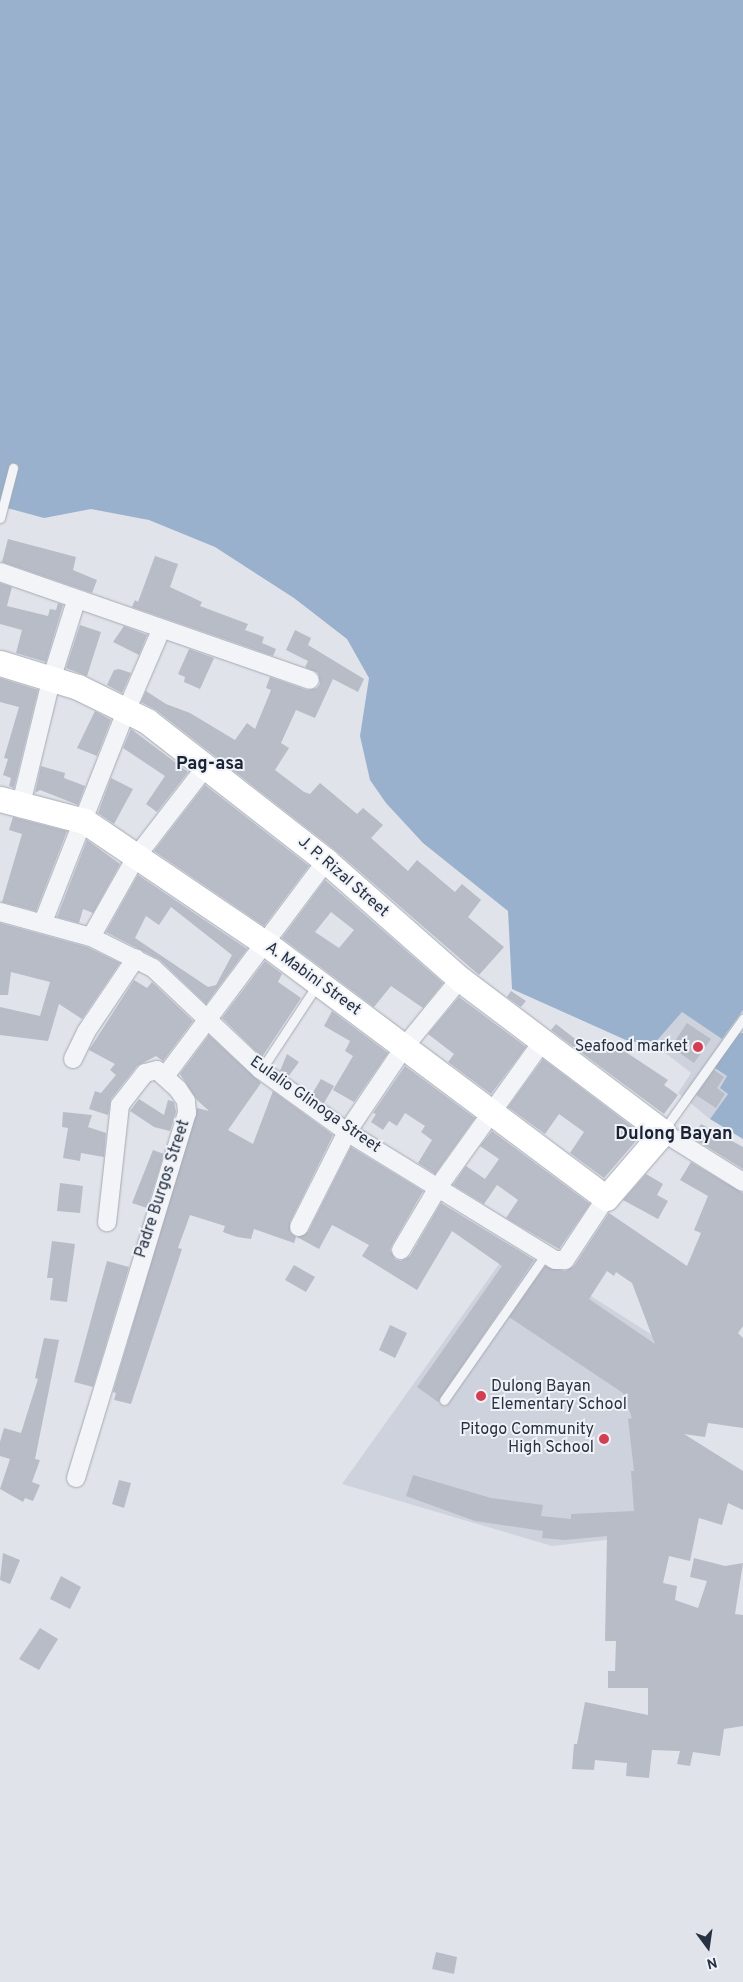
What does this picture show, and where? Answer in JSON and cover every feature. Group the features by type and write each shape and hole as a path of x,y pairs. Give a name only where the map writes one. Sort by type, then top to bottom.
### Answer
{"street":[{"path":"0,572 76,601 310,680"},
{"path":"10,801 76,601"},
{"path":"43,922 127,709 161,630"},
{"name":"J. P. Rizal Street","path":"0,663 52,677 127,709 206,765 326,861 460,979 663,1132"},
{"path":"91,936 136,857 206,765"},
{"name":"A. Mabini Street","path":"10,801 84,821 266,944 405,1046 490,1114 606,1198"},
{"path":"107,1222 120,1105 145,1072 157,1070 166,1075 266,944 326,861"},
{"name":"Eulalio Glinoga Street","path":"0,912 91,936 153,968 261,1070 348,1132 439,1186 551,1257"},
{"path":"73,1058 86,1032 136,958"},
{"path":"299,1228 348,1132 405,1046 460,979"},
{"path":"401,1250 439,1186 542,1042"},
{"name":"Padre Burgos Street","path":"76,1478 187,1113 186,1101 166,1075"},
{"path":"551,1257 566,1260 606,1198 663,1132 743,1182"}],"lane":[{"path":"0,518 13,468"},
{"path":"261,1070 319,983"},
{"path":"663,1132 743,1019"},
{"path":"444,1400 551,1257"}],"shaded area":[{"path":"743,1010 743,1033 737,1033 714,1068 727,1076 728,1094 710,1119 678,1093 691,1073 654,1044 682,1012 722,1039"},
{"path":"512,1246 687,1357 668,1533 552,1546 342,1484"}],"water":[{"path":"0,0 743,0 743,1010 722,1039 682,1012 654,1044 628,1041 512,989 508,911 423,843 386,803 370,780 360,736 369,678 347,639 294,598 215,547 149,520 91,509 44,518 0,506"},
{"path":"737,1033 743,1033 743,1139 710,1119 728,1094 720,1088 727,1076 713,1067"}],"building":[{"path":"8,539 76,557 73,570 97,580 92,593 2,562"},
{"path":"155,556 178,564 170,587 202,602 200,606 248,624 245,630 264,637 262,643 276,649 273,656 132,607 135,600 138,602"},
{"path":"0,583 12,587 7,606 48,616 50,609 56,610 58,603 63,605 46,662 16,653 22,630 0,624"},
{"path":"80,625 101,632 87,676 66,668"},
{"path":"124,626 147,635 139,655 113,642"},
{"path":"295,630 311,638 308,645 364,679 358,692 333,679 315,718 296,710 281,743 289,748 275,770 304,792 310,794 320,783 357,814 363,808 383,825 371,838 408,871 417,860 455,892 462,884 481,900 468,917 504,947 479,975 335,850 156,710 141,702 146,691 166,704 190,713 235,740 247,723 255,729 271,690 266,688 270,677 307,690 317,688 320,684 318,673 305,667 308,661 286,650"},
{"path":"189,649 214,658 200,689 184,682 185,677 178,674"},
{"path":"119,669 131,673 122,693 107,685 114,670"},
{"path":"0,678 38,690 14,788 9,786 11,778 3,775 8,759 4,758 19,707 0,702"},
{"path":"95,711 111,720 97,756 77,748"},
{"path":"131,729 188,772 157,812 146,804 165,776 123,748"},
{"path":"41,766 65,773 64,778 85,786 78,805 40,790 35,793"},
{"path":"111,778 133,789 114,824 98,813"},
{"path":"205,785 309,866 264,926 154,851"},
{"path":"13,817 67,831 36,911 2,902 22,834 9,830"},
{"path":"87,840 120,864 93,913 83,909 79,923 57,917"},
{"path":"138,875 247,949 206,1004 160,960 106,932","holes":["171,907 232,955 216,985 208,987 135,938 146,916 159,925"]},
{"path":"325,880 443,983 423,1008 391,986 374,1007 282,938","holes":["331,912 354,930 339,948 315,932"]},
{"path":"0,923 87,947 120,963 82,1019 59,1004 48,1041 0,1035 0,1007 40,1016 50,982 11,972 8,995 0,995"},
{"path":"265,961 282,974 278,982 301,998 262,1057 222,1018"},
{"path":"134,980 147,988 152,982 193,1021 163,1061 156,1056 137,1066 111,1099 108,1115 89,1109 95,1091 101,1093 116,1075 110,1070 115,1064 89,1050"},
{"path":"511,991 526,1001 521,1007 507,997"},
{"path":"459,997 526,1047 491,1094 448,1062 454,1054 428,1034"},
{"path":"332,1011 388,1053 354,1102 333,1090 353,1056 345,1051 350,1041 324,1026"},
{"path":"687,1023 711,1039 694,1063 671,1047"},
{"path":"556,1024 592,1052 603,1037 668,1080 664,1085 678,1095 664,1114 551,1030"},
{"path":"209,1035 261,1083 228,1130 253,1144 273,1091 333,1135 290,1222 290,1232 296,1237 294,1243 254,1229 251,1239 237,1237 223,1232 225,1226 190,1215 178,1248 182,1249 131,1404 114,1400 116,1393 113,1392 197,1108 209,1111 197,1100 180,1074"},
{"path":"287,1054 299,1062 288,1077 280,1071"},
{"path":"543,1059 642,1134 604,1178 570,1153 584,1132 559,1114 545,1134 508,1107"},
{"path":"405,1066 475,1118 435,1174 418,1163 432,1140 421,1132 425,1126 405,1113 397,1126 389,1121 383,1130 371,1122 376,1114 373,1113"},
{"path":"714,1070 724,1077 717,1088 725,1094 716,1108 696,1095"},
{"path":"321,1079 334,1086 324,1103 312,1094"},
{"path":"139,1099 164,1115 168,1100 174,1102 176,1112 170,1131 154,1127 130,1111"},
{"path":"63,1112 92,1115 88,1127 106,1133 104,1157 81,1153 80,1161 63,1158 68,1128 62,1127"},
{"path":"701,1124 743,1147 743,1169 693,1138"},
{"path":"492,1131 590,1204 559,1249 506,1218 518,1200 497,1185 484,1204 453,1185 466,1166 485,1179 499,1159 480,1146"},
{"path":"351,1147 423,1191 392,1245 390,1250 395,1259 401,1261 410,1256 441,1203 534,1260 438,1402 417,1387 502,1266 452,1231 417,1290 362,1256 369,1245 332,1225 319,1249 297,1237 308,1232"},
{"path":"153,1150 164,1154 147,1208 132,1203"},
{"path":"691,1162 743,1193 743,1326 738,1333 743,1338 743,1428 708,1423 705,1437 684,1434 743,1471 743,1510 728,1503 722,1525 699,1518 690,1561 669,1556 663,1583 677,1586 675,1600 698,1608 707,1581 690,1577 694,1558 725,1566 743,1563 735,1614 743,1615 743,1726 724,1729 720,1756 693,1752 690,1766 677,1764 680,1751 652,1750 649,1778 626,1776 627,1763 595,1760 594,1770 572,1769 574,1744 577,1744 585,1702 648,1715 648,1688 608,1688 608,1671 615,1671 616,1641 605,1641 607,1536 565,1540 542,1538 543,1531 475,1521 406,1496 413,1475 491,1498 543,1505 541,1516 571,1519 571,1514 634,1511 631,1471 634,1471 628,1419 632,1418 623,1393 509,1317 545,1266 565,1271 574,1266 609,1213 687,1266 701,1233 694,1230 708,1196 680,1180","holes":["607,1271 614,1276 616,1272 632,1283 655,1344 589,1299"]},
{"path":"646,1174 663,1184 657,1195 668,1201 658,1219 623,1200"},
{"path":"60,1183 83,1186 80,1213 57,1211"},
{"path":"52,1241 75,1244 67,1302 50,1300 53,1278 47,1278"},
{"path":"107,1261 129,1267 93,1387 74,1382"},
{"path":"294,1265 315,1277 306,1292 285,1280"},
{"path":"390,1325 407,1333 395,1358 379,1350"},
{"path":"44,1338 59,1340 35,1459 40,1460 32,1482 40,1485 33,1501 25,1498 23,1502 0,1489 10,1459 0,1456 0,1442 4,1428 21,1433 38,1379 35,1378"},
{"path":"119,1480 131,1483 124,1508 112,1504"},
{"path":"3,1553 20,1560 10,1584 0,1580"},
{"path":"61,1576 81,1587 70,1609 50,1599"},
{"path":"40,1628 58,1639 39,1670 19,1659"},
{"path":"436,1952 457,1957 454,1974 432,1969"}],"place":[{"name":"Seafood market","path":"698,1047"},
{"name":"Dulong Bayan Elementary School","path":"481,1396"},
{"name":"Pitogo Community High School","path":"604,1439"}],"district":[{"name":"Pag-asa","path":"210,765"},
{"name":"Dulong Bayan","path":"674,1135"}]}
